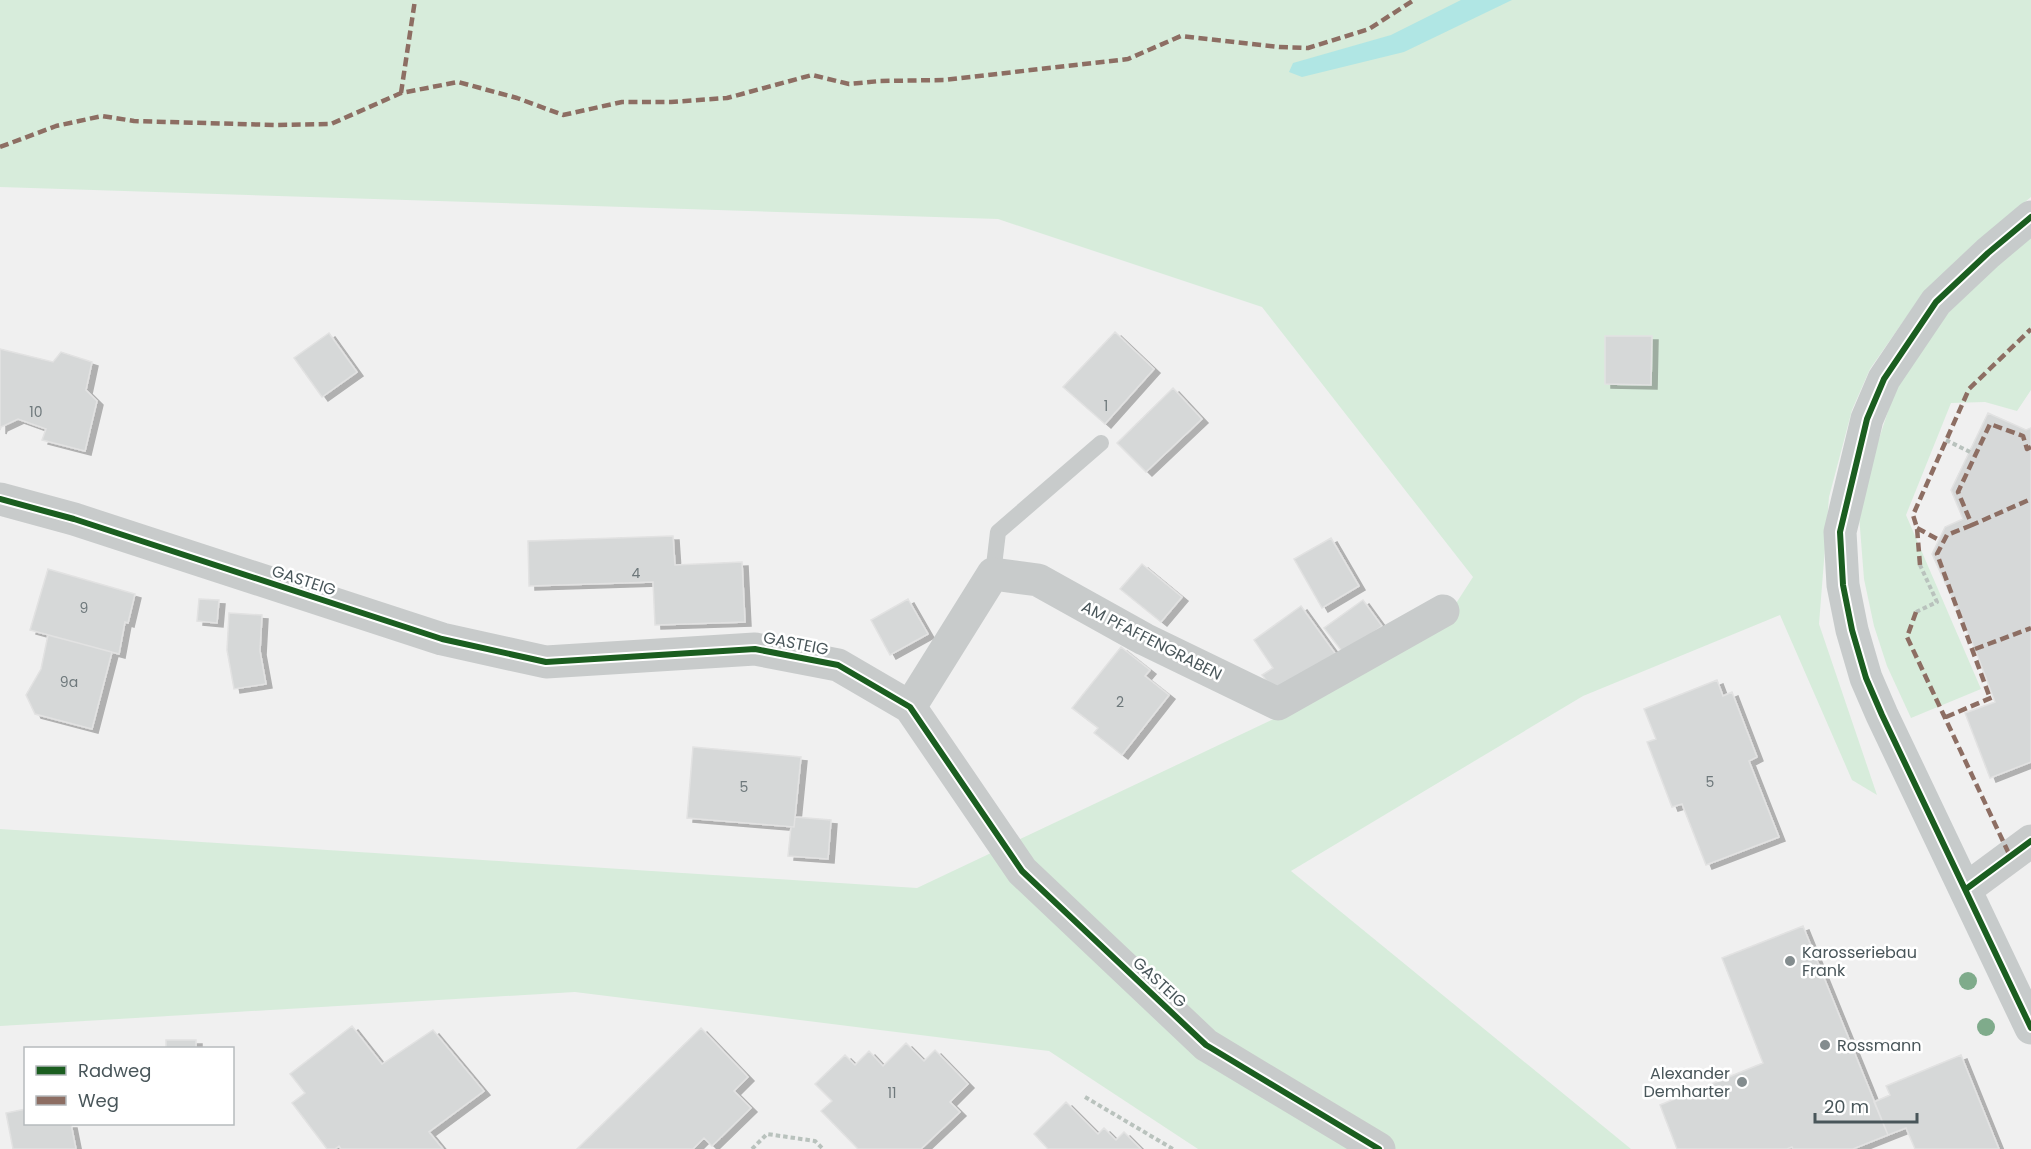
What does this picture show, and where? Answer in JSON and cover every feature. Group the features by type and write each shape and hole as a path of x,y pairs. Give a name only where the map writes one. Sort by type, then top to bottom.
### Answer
{"main road":[{"path":"2031,218 1988,253 1936,302 1884,379 1867,419 1840,532 1843,585 1852,630 1866,678 2031,1028"}],"street":[{"name":"GASTEIG","path":"0,499 74,519 442,639 546,662 756,649 838,665 910,707 1022,871 1206,1045 1379,1149"},
{"path":"910,707 993,574"},
{"name":"AM PFAFFENGRABEN","path":"993,574 1038,580 1144,639 1278,705 1443,610"},
{"path":"1966,888 2031,841"}],"lane":[{"path":"993,574 998,532 1101,443"}],"path":[{"path":"1946,440 1970,452"},
{"path":"1916,612 1937,602 1920,565"},
{"path":"1084,1097 1173,1149"},
{"path":"752,1149 767,1134 815,1141 823,1149"}],"green space":[{"path":"0,0 2031,0 2031,197 1975,243 1923,293 1870,369 1852,410 1829,497 1819,624 1877,795 1852,780 1780,615 1583,696 1291,871 1631,1149 1198,1149 1049,1051 575,992 0,1026 0,829 917,888 1280,716 1444,622 1473,577 1262,307 998,219 0,187"},
{"path":"2031,237 2031,390 2017,411 1985,402 1951,403 1906,515 1981,689 1911,718 1887,666 1874,626 1864,579 1859,515 1870,466 1896,387 1948,313 1997,265"}],"water":[{"path":"1461,0 1512,0 1404,52 1302,77 1289,72 1293,63 1391,35"}],"building":[{"path":"1115,332 1154,369 1105,424 1063,387"},
{"path":"329,333 357,372 322,397 294,358"},
{"path":"1605,336 1652,336 1651,385 1605,384"},
{"path":"0,349 53,362 61,352 92,362 86,390 97,401 85,451 42,440 46,429 18,419 1,427 0,430"},
{"path":"1173,388 1202,419 1146,472 1117,443"},
{"path":"1988,413 2026,430 2031,428 2031,762 1990,778 1965,713 1995,702 1975,649 1932,554 1945,527 1963,519 1951,490"},
{"path":"673,536 675,565 742,562 745,622 655,625 653,582 529,586 528,541"},
{"path":"1331,538 1359,586 1322,608 1294,559"},
{"path":"1142,564 1182,597 1161,622 1120,589"},
{"path":"48,569 135,594 128,623 125,622 119,654 30,630"},
{"path":"199,599 219,600 217,623 197,621"},
{"path":"908,599 928,634 890,655 871,620"},
{"path":"1363,600 1382,626 1344,654 1324,628"},
{"path":"1301,606 1340,660 1281,699 1262,675 1273,668 1254,640"},
{"path":"229,613 262,615 260,651 266,684 234,689 227,650"},
{"path":"48,635 112,652 92,729 35,714 26,695 41,669"},
{"path":"1121,647 1150,670 1145,676 1169,695 1122,755 1094,733 1098,728 1072,708"},
{"path":"1717,680 1723,696 1732,692 1757,757 1749,761 1779,837 1706,865 1682,804 1672,807 1647,742 1656,739 1644,709"},
{"path":"693,747 801,757 794,827 687,818"},
{"path":"795,817 831,820 828,859 788,856 791,827 794,827"},
{"path":"1803,926 1888,1135 1853,1149 1793,1149 1792,1147 1787,1149 1677,1149 1660,1105 1763,1063 1722,958"},
{"path":"352,1026 382,1064 433,1030 484,1091 429,1132 443,1149 341,1149 339,1146 335,1149 327,1149 292,1103 305,1093 290,1074"},
{"path":"701,1028 748,1077 734,1091 751,1108 712,1146 704,1138 693,1149 577,1149"},
{"path":"166,1040 196,1040 196,1047 166,1047"},
{"path":"906,1043 924,1061 935,1050 968,1084 950,1102 960,1112 921,1149 858,1149 821,1111 832,1101 815,1084 845,1055 855,1065 869,1051 883,1066"},
{"path":"1961,1055 1999,1149 1915,1149 1906,1128 1888,1135 1874,1102 1890,1095 1886,1086"},
{"path":"1066,1102 1098,1134 1104,1128 1116,1140 1124,1132 1141,1149 1048,1149 1034,1134"},
{"path":"24,1109 24,1125 71,1125 76,1149 13,1149 6,1113"}],"marked path":[{"path":"401,93 415,0"},
{"path":"0,147 56,126 102,116 134,121 275,125 331,124 401,93 458,82 517,98 563,115 622,102 671,102 727,98 812,75 849,84 944,80 1128,59 1181,36 1308,48 1369,29 1414,0"},
{"path":"1920,565 1917,528 1913,515 1969,389 2031,329"},
{"path":"2031,447 2027,449 2023,436 1990,424 1958,492 1972,525 2031,499"},
{"path":"1972,525 1947,535 1937,554 1990,698"},
{"path":"1917,528 1939,540"},
{"path":"1916,612 1907,637 2010,856"},
{"path":"1975,649 2031,628"},
{"path":"1946,717 1993,697"}],"cycle path":[{"path":"2031,217 1988,253 1936,302 1884,379 1867,419 1840,532 1843,585 1852,630 1866,678 2031,1028"},
{"path":"0,499 74,519 442,639 546,662 755,649 838,665 910,707 1022,871 1206,1045 1379,1149"},
{"path":"1966,889 2031,841"}],"place":[{"name":"Karosseriebau Frank","path":"1790,961"},
{"name":"Rossmann","path":"1825,1045"},
{"name":"Alexander Demharter","path":"1742,1082"}]}
